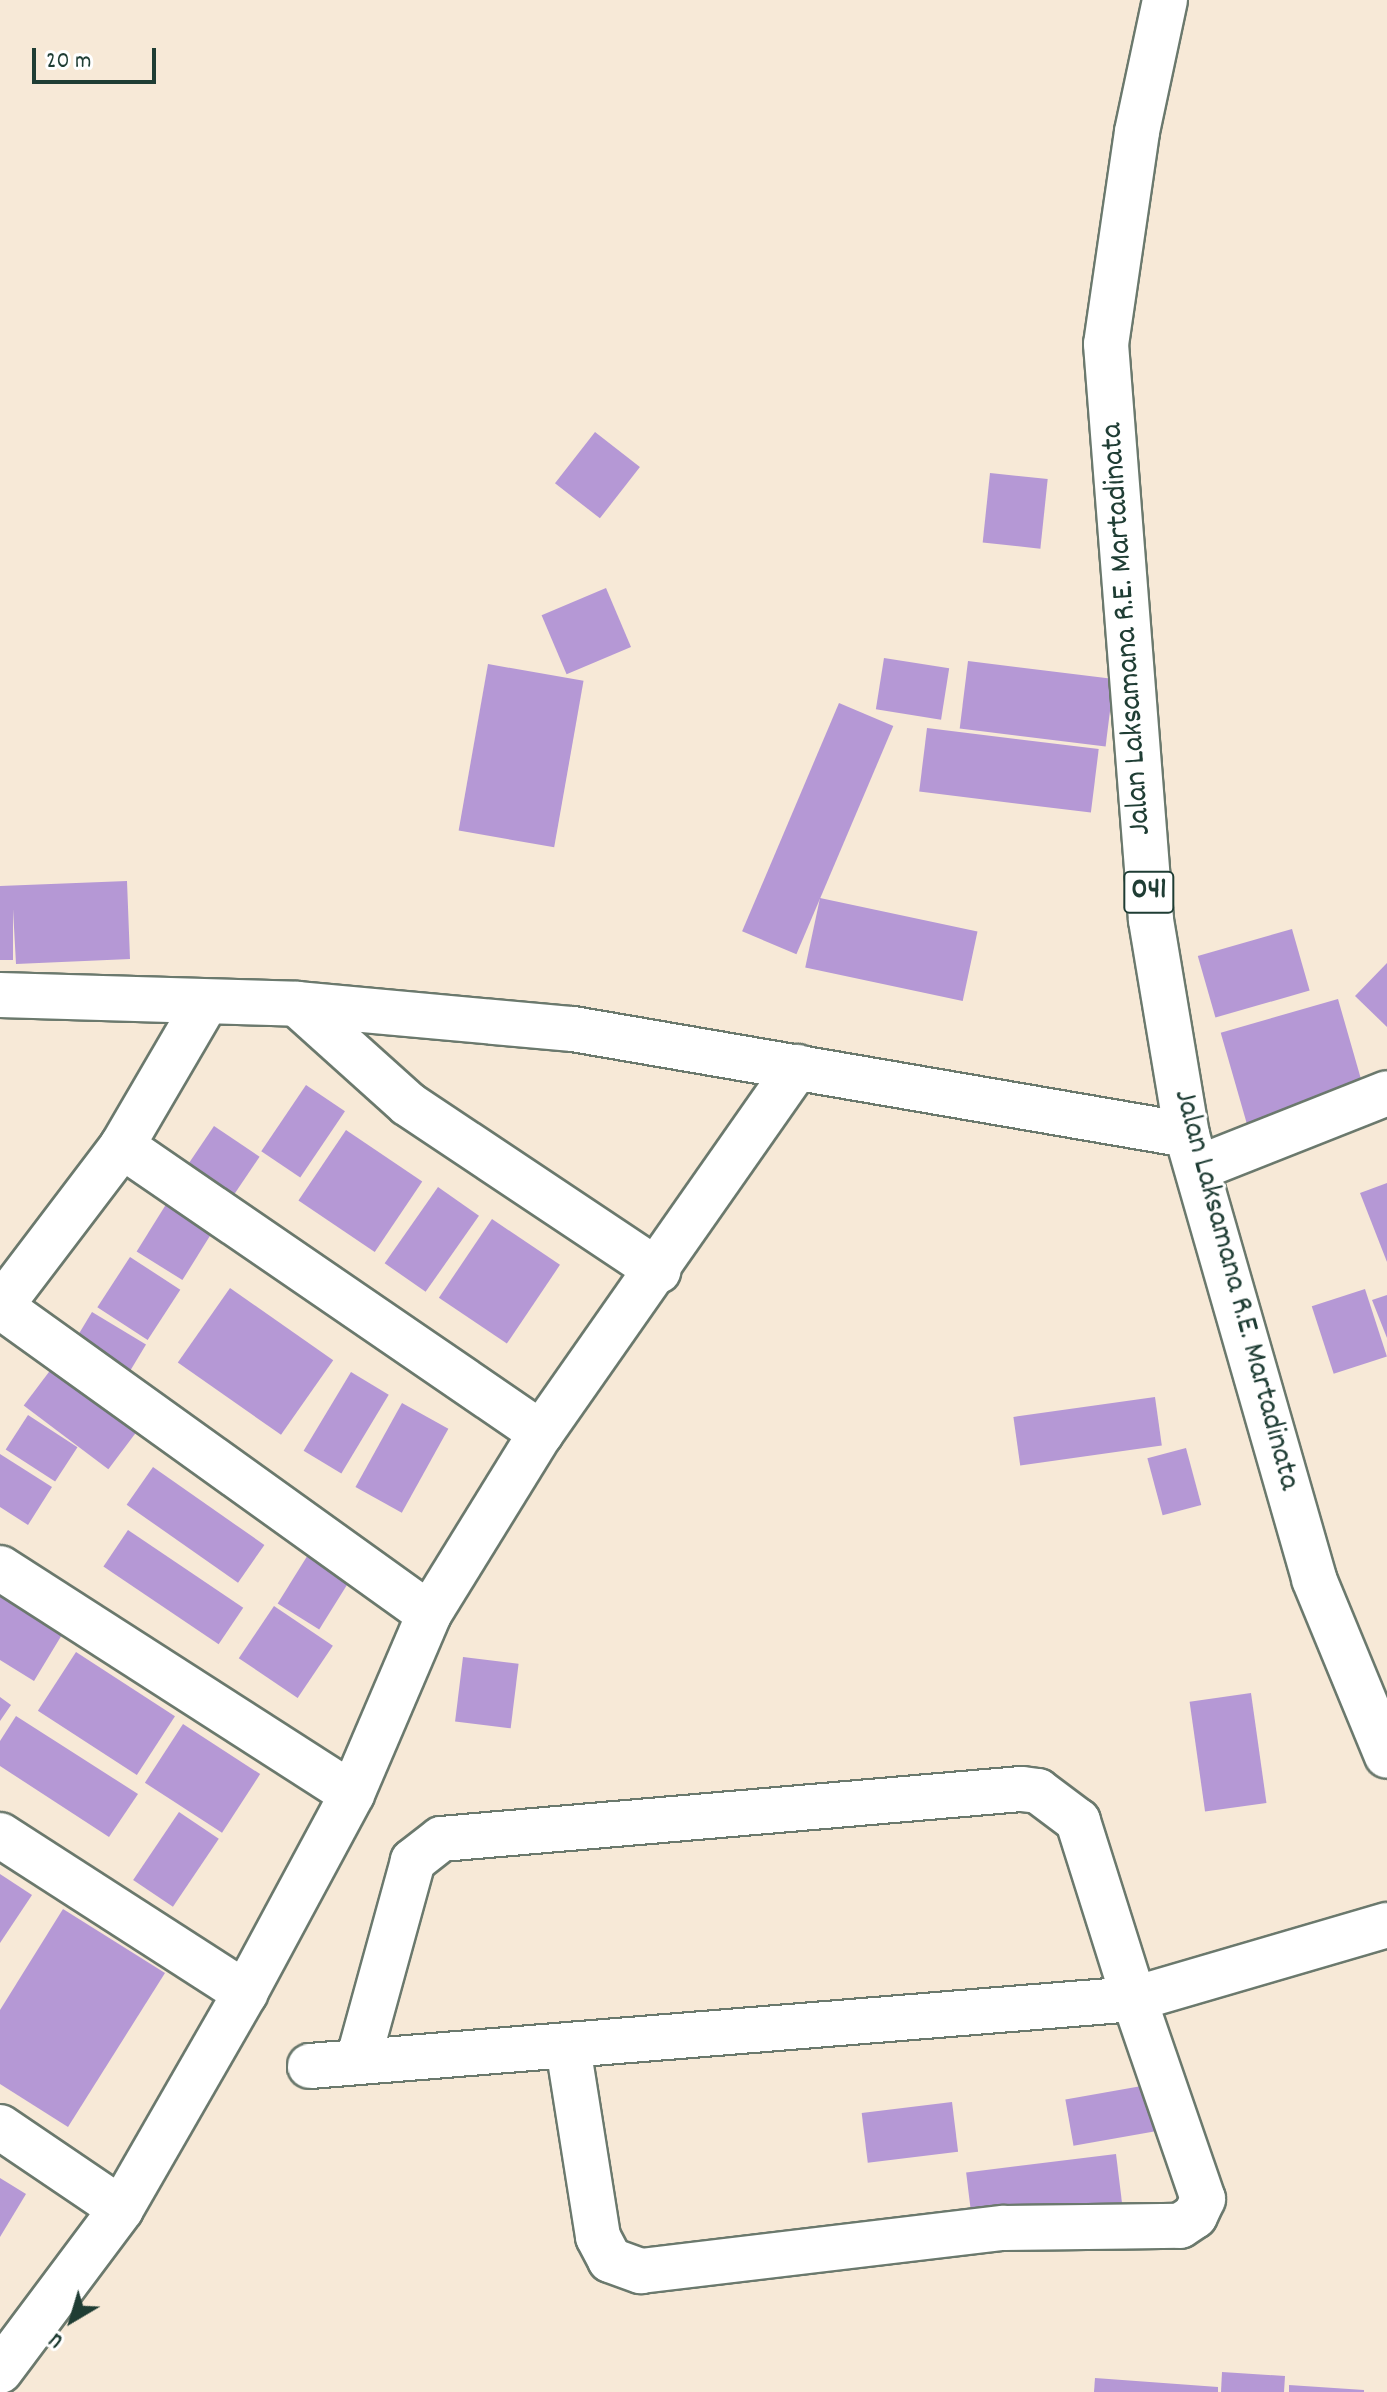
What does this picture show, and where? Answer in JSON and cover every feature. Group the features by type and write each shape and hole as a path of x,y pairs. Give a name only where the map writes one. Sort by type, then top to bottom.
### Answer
{"street":[{"name":"Jalan Laksamana R.E. Martadinata","path":"1165,0 1137,132 1106,344 1151,920 1193,1152 1314,1579 1387,1756"},
{"path":"0,995 205,1004 297,1004 573,1029 797,1067 1193,1152 1387,1093"},
{"path":"205,1004 122,1146 0,1307 429,1614"},
{"path":"297,1004 408,1104 658,1271"},
{"path":"0,2371 121,2209 245,1993 352,1794 429,1614 541,1433 658,1271 797,1067"},
{"path":"122,1146 541,1433"},
{"path":"0,1568 352,1794"},
{"path":"358,2061 413,1861 441,1839 1021,1789 1038,1791 1078,1821 1134,1999 1203,2199 1195,2216 1180,2226 1004,2228 641,2271 610,2260 598,2237 568,2047"},
{"path":"0,1835 245,1993"},
{"path":"310,2066 1134,1999 1387,1925"},
{"path":"0,2127 121,2209"}],"building":[{"path":"595,432 640,467 600,518 555,483"},
{"path":"990,473 1048,479 1040,549 983,543"},
{"path":"606,588 631,647 567,674 542,615"},
{"path":"884,658 949,668 941,720 876,709"},
{"path":"968,661 1114,679 1106,746 960,728"},
{"path":"488,664 584,681 554,847 459,830"},
{"path":"839,703 893,726 796,954 742,931"},
{"path":"927,728 1099,749 1091,813 919,792"},
{"path":"127,881 130,959 16,964 13,909 13,960 0,960 0,886"},
{"path":"820,898 977,931 963,1001 805,967"},
{"path":"1292,929 1310,991 1215,1018 1198,956"},
{"path":"1387,963 1387,1027 1355,996"},
{"path":"1338,999 1364,1089 1247,1123 1221,1033"},
{"path":"306,1085 345,1111 300,1178 261,1151"},
{"path":"214,1126 260,1157 234,1194 189,1163"},
{"path":"346,1130 422,1181 375,1252 298,1200"},
{"path":"1387,1183 1387,1262 1360,1193"},
{"path":"438,1187 479,1216 426,1292 385,1263"},
{"path":"170,1198 216,1227 182,1280 137,1251"},
{"path":"492,1219 560,1265 507,1344 439,1298"},
{"path":"130,1257 180,1290 148,1340 97,1307"},
{"path":"230,1288 333,1360 281,1435 178,1363"},
{"path":"1365,1289 1387,1357 1334,1374 1312,1306"},
{"path":"1387,1295 1387,1338 1372,1300"},
{"path":"92,1312 146,1344 124,1381 70,1349"},
{"path":"61,1356 146,1420 108,1469 24,1406"},
{"path":"351,1372 389,1395 341,1474 304,1451"},
{"path":"1155,1397 1162,1446 1020,1465 1013,1417"},
{"path":"402,1403 448,1429 402,1513 355,1487"},
{"path":"28,1415 77,1447 55,1482 6,1449"},
{"path":"1186,1448 1201,1505 1163,1515 1147,1458"},
{"path":"0,1454 52,1487 28,1525 0,1507"},
{"path":"153,1467 264,1545 238,1583 127,1505"},
{"path":"128,1530 243,1608 219,1644 103,1566"},
{"path":"311,1550 353,1576 319,1629 278,1603"},
{"path":"0,1594 63,1633 34,1681 0,1660"},
{"path":"274,1606 333,1646 298,1698 239,1658"},
{"path":"76,1652 175,1716 137,1775 38,1711"},
{"path":"463,1657 519,1664 511,1728 455,1722"},
{"path":"1251,1693 1266,1803 1205,1812 1190,1702"},
{"path":"0,1697 11,1705 0,1721"},
{"path":"16,1716 138,1794 109,1837 0,1766 0,1741"},
{"path":"183,1724 260,1774 222,1833 145,1783"},
{"path":"179,1812 219,1839 173,1907 133,1880"},
{"path":"0,1874 32,1895 0,1943"},
{"path":"63,1909 165,1973 68,2127 0,2084 0,2010"},
{"path":"1153,2084 1161,2130 1074,2146 1065,2099"},
{"path":"952,2102 958,2152 868,2163 862,2113"},
{"path":"1116,2154 1122,2205 972,2223 966,2172"},
{"path":"0,2178 26,2194 0,2237"},
{"path":"1222,2372 1285,2376 1284,2392 1221,2392"},
{"path":"1095,2378 1218,2387 1218,2392 1094,2392"},
{"path":"1289,2385 1364,2390 1364,2392 1289,2392"}]}
